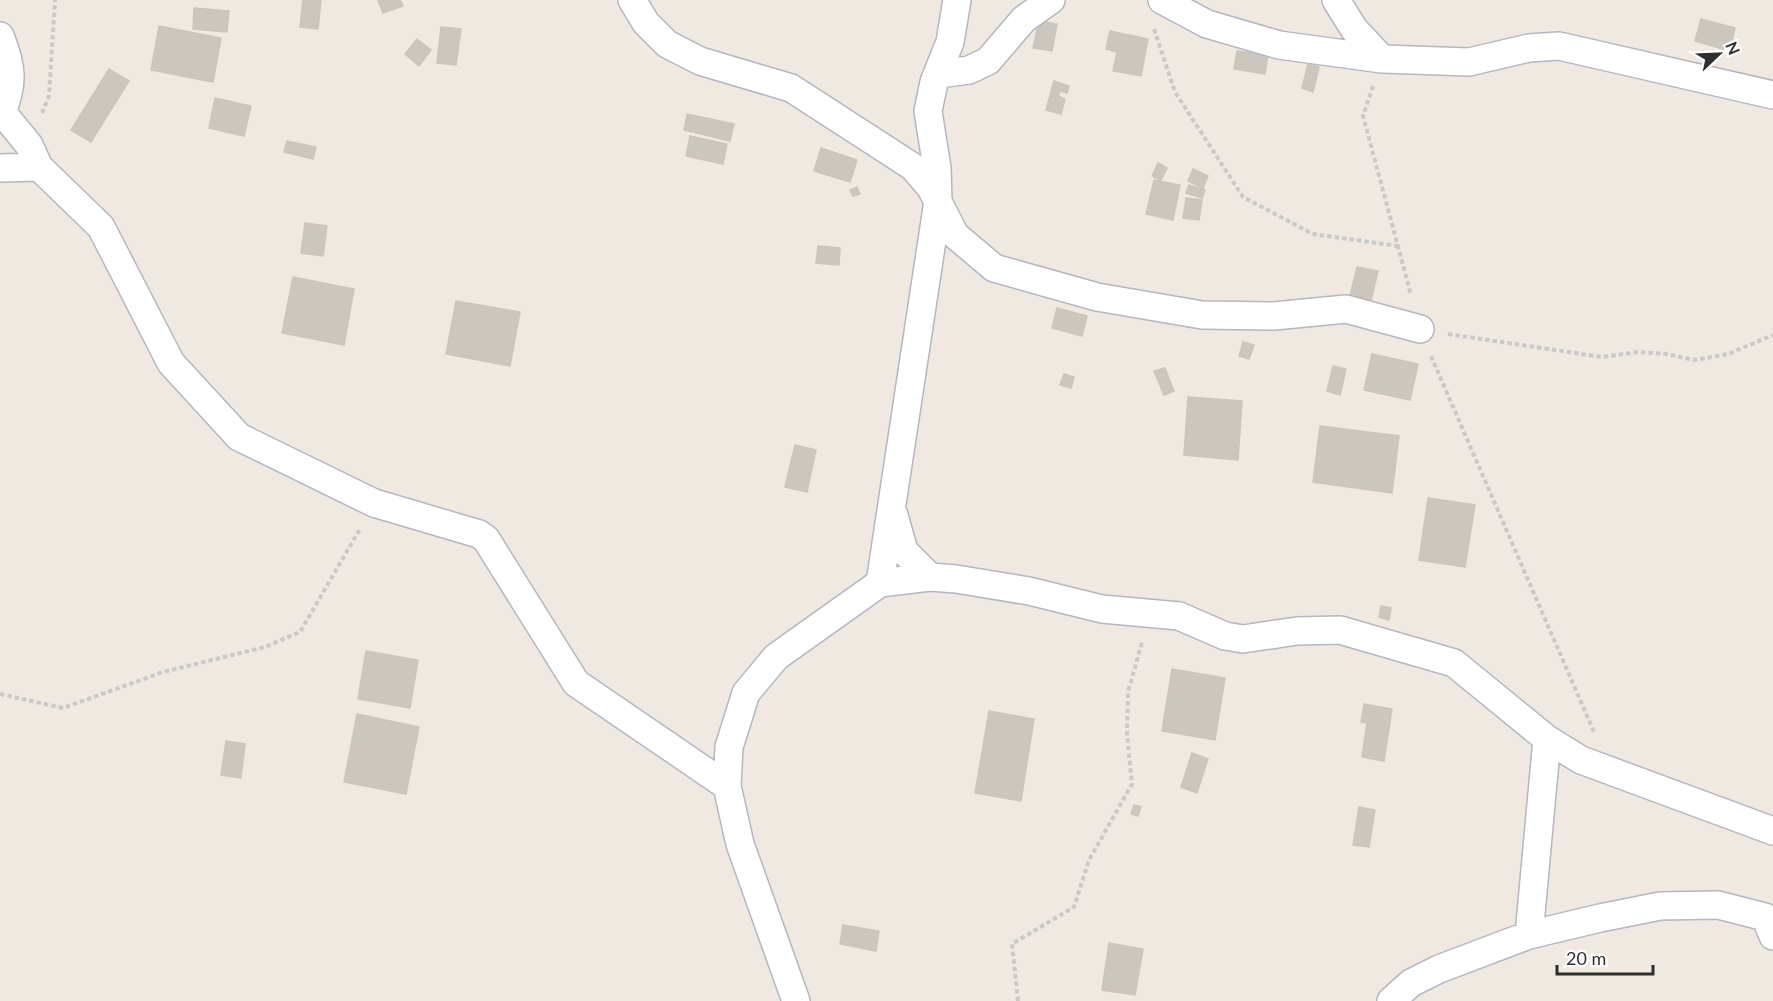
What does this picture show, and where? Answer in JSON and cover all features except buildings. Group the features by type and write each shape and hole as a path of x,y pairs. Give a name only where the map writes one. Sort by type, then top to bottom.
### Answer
{"street":[{"path":"632,0 646,23 667,45 700,61 791,88 913,167 938,201 955,235 994,268 1097,297 1202,315 1274,316 1347,309 1420,329"},
{"path":"880,583 938,201 937,168 928,111 932,89 950,42 957,0"},
{"path":"1014,0 1016,27"},
{"path":"939,74 969,70 988,61 1016,27 1051,0"},
{"path":"1336,0 1354,29 1382,59"},
{"path":"1157,10 1280,45 1382,59 1469,62 1529,48 1559,46 1773,95"},
{"path":"0,36 12,74 10,94 1,115 29,145 39,167 101,227 171,363 239,437 374,502 480,534 486,539 576,683 727,786"},
{"path":"0,168 39,167"},
{"path":"892,505 904,551 930,577"},
{"path":"796,1001 740,843 727,786 729,747 746,693 761,673 776,657 880,583 930,577 1029,591 1102,609 1179,616 1226,636 1243,639 1330,629 1429,654 1459,667 1547,739 1581,760 1773,831"},
{"path":"1529,935 1547,739"},
{"path":"1390,1001 1411,983 1439,969 1529,935 1660,906 1718,904 1770,924"}],"path":[{"path":"1157,10 1174,92 1243,197 1313,234 1398,246"},
{"path":"1382,59 1363,116 1420,329 1611,771"},
{"path":"1420,329 1602,357 1638,352 1666,354 1695,360 1728,354 1773,335"},
{"path":"0,694 63,708 163,672 265,647 300,632 374,502"},
{"path":"1018,1001 1012,944 1074,907 1089,860 1132,784 1126,734 1128,692 1142,640 1179,616"}]}
